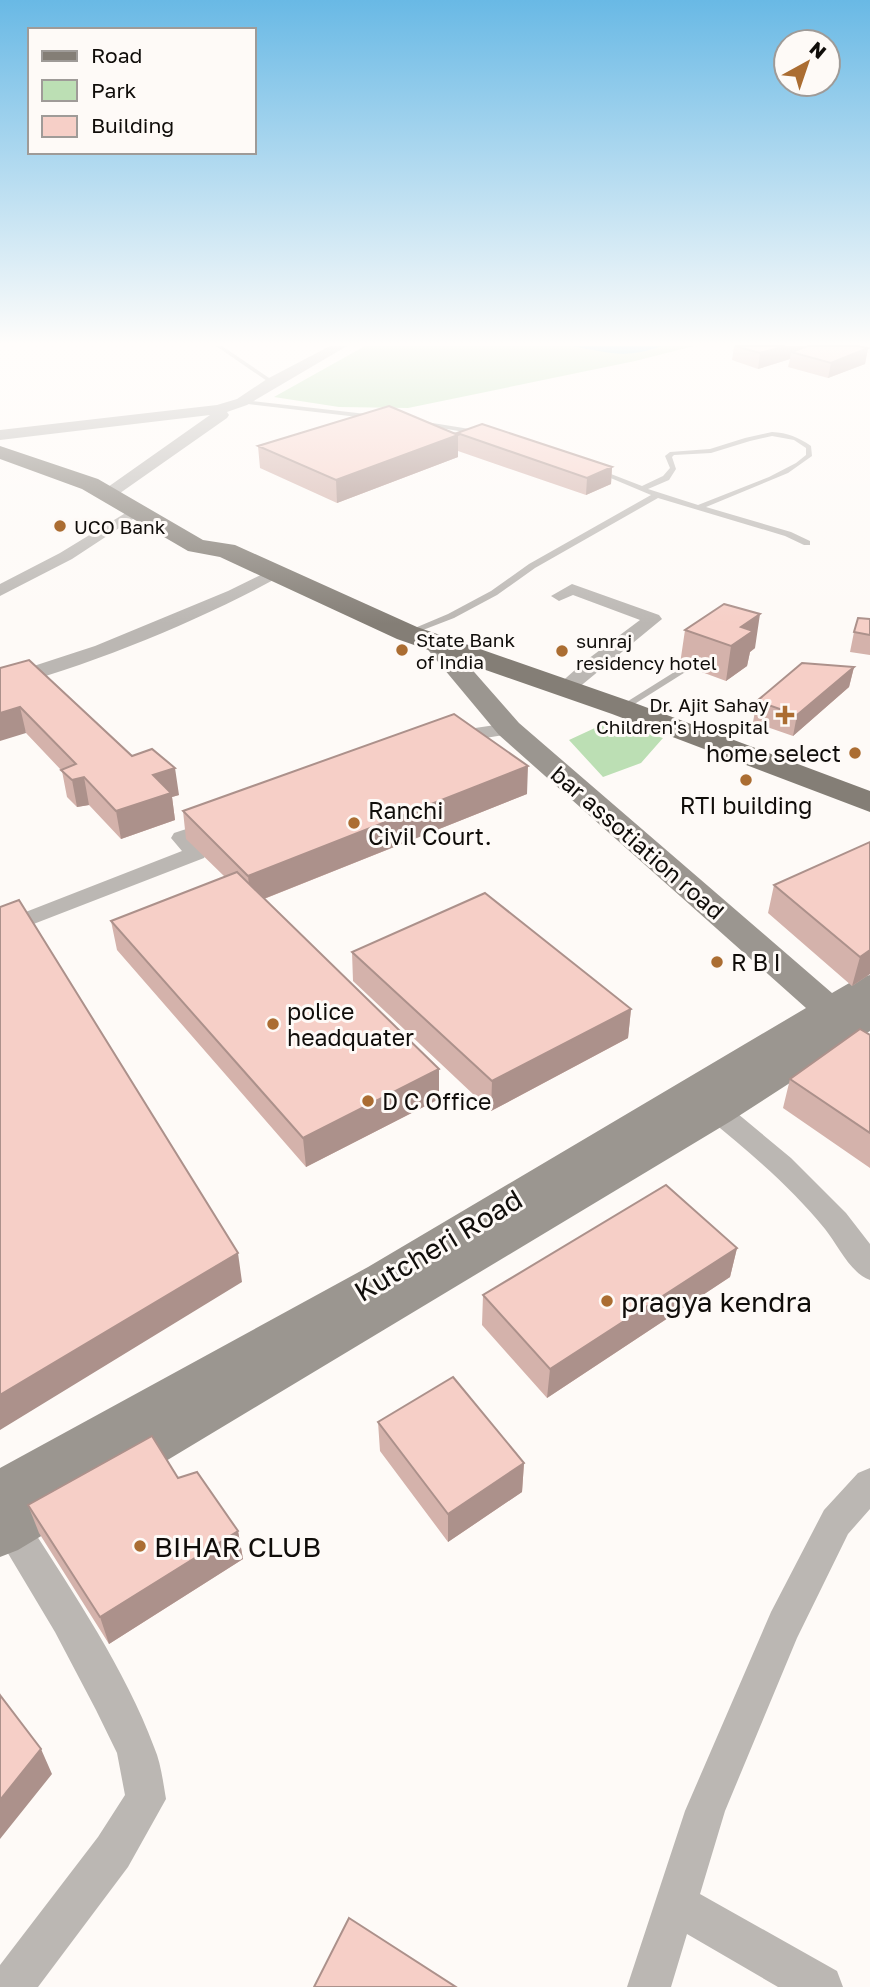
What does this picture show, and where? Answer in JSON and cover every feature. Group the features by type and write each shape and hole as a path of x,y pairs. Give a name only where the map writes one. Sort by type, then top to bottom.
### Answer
{"main road":[{"path":"3,447 75,477 115,489 218,536 226,550"},
{"path":"115,489 137,510 197,546 226,550 273,574 437,645 622,708 870,802"},
{"name":"bar assotiation road","path":"437,645 509,729 856,1020"},
{"name":"Kutcheri Road","path":"4,1518 383,1279 856,1020 870,986"},
{"path":"4,1518 717,1111 856,1020"}],"street":[{"path":"3,447 50,439"},
{"path":"115,489 184,439"},
{"path":"0,591 66,556 137,510"},
{"path":"0,683 76,659 159,626 234,595 273,574"},
{"path":"558,596 572,589 653,619 590,666 565,690"},
{"path":"428,746 454,736 509,729"},
{"path":"0,930 196,853 182,838 234,818"},
{"path":"717,1111 811,1190 846,1231 870,1268"},
{"path":"649,1987 705,1811 784,1625 836,1522 870,1485"},
{"path":"4,1518 68,1619 110,1696 136,1750 146,1800 113,1852 11,1987"},
{"path":"676,1904 821,1987"}],"lane":[{"path":"642,489 666,478 674,468 668,456 672,453 711,451 743,439"},
{"path":"698,508 733,491 795,468 809,457 809,447 795,439"},
{"path":"587,467 657,495 788,534 807,543"},
{"path":"407,633 451,616 494,593 532,565 657,495"},
{"path":"622,708 684,669"}],"green space":[{"path":"610,721 663,738 641,763 603,777 569,740"}],"building":[{"path":"282,439 448,439 336,480 258,446"},
{"path":"474,439 527,439 612,467 587,478"},
{"path":"724,604 760,614 741,627 753,631 731,646 685,630"},
{"path":"858,618 870,619 870,635 854,632"},
{"path":"29,660 132,756 152,749 175,768 153,775 171,793 116,811 84,777 72,780 61,770 76,764 20,707 0,713 0,668"},
{"path":"802,663 854,667 797,715 757,701"},
{"path":"454,714 528,766 248,876 183,811"},
{"path":"870,842 870,950 860,957 774,885"},
{"name":"police headquater","path":"237,872 439,1069 303,1138 111,921"},
{"path":"485,893 631,1009 492,1081 352,952"},
{"path":"19,900 238,1253 0,1395 0,907"},
{"path":"860,1029 870,1035 870,1133 790,1079"},
{"name":"pragya kendra","path":"666,1185 737,1248 550,1369 483,1295"},
{"path":"453,1377 524,1463 448,1514 378,1422"},
{"name":"BIHAR CLUB","path":"152,1436 178,1478 197,1472 238,1531 100,1617 28,1505"},
{"path":"0,1695 41,1749 0,1800"},
{"path":"349,1918 456,1987 314,1987"}],"place":[{"name":"UCO Bank","path":"60,526"},
{"name":"State Bank of India","path":"402,650"},
{"name":"sunraj residency hotel","path":"562,651"},
{"name":"Dr. Ajit Sahay Children's Hospital","path":"785,715"},
{"name":"home select","path":"855,753"},
{"name":"RTI building","path":"746,780"},
{"name":"Ranchi Civil Court.","path":"354,823"},
{"name":"R B I","path":"717,962"},
{"name":"police headquater","path":"273,1024"},
{"name":"D C Office","path":"368,1101"},
{"name":"pragya kendra","path":"607,1301"},
{"name":"BIHAR CLUB","path":"140,1546"}]}
